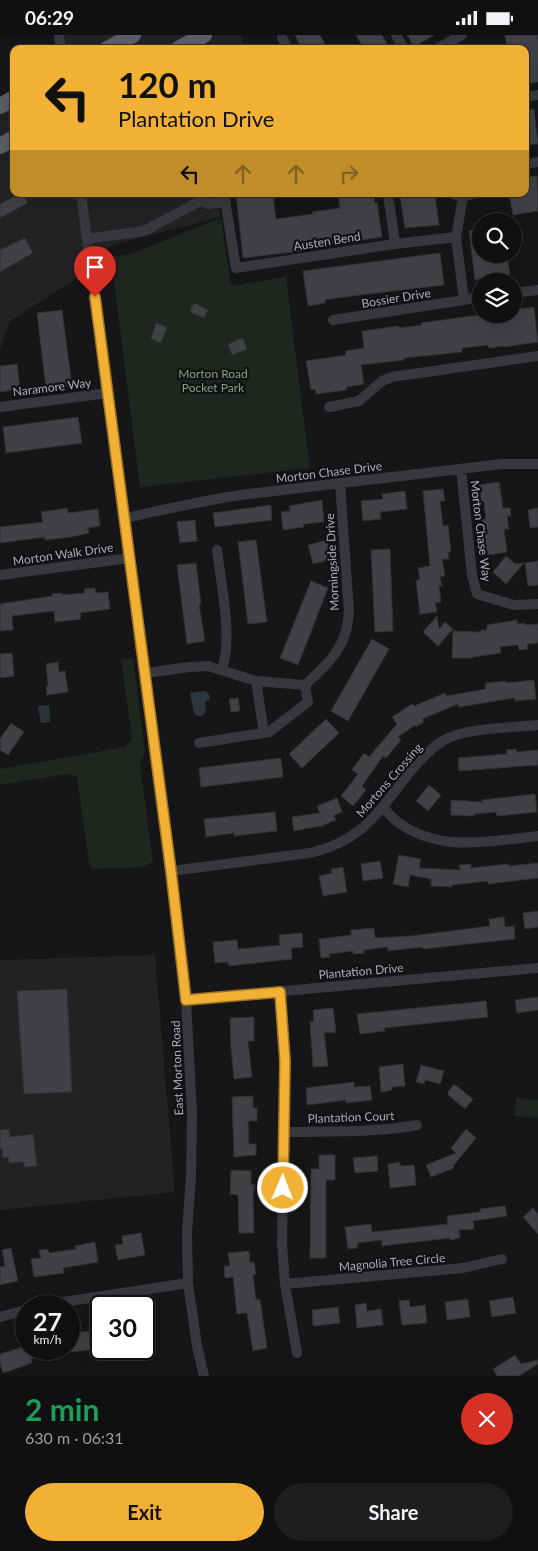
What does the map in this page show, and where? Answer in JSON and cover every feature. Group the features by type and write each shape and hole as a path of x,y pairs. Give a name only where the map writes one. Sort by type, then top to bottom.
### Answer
{"highway":[{"path":"114,45 133,35"},
{"path":"185,45 204,35"}],"street":[{"path":"443,45 462,35"},
{"path":"282,37 286,45"},
{"name":"East Morton Road","path":"81,197 171,871 186,1000 192,1113 191,1175 187,1233 188,1283 197,1346 204,1376"},
{"path":"87,239 144,231 206,197 208,204 225,198"},
{"path":"388,197 394,244"},
{"path":"464,300 456,237 467,197"},
{"name":"Austen Bend","path":"225,198 236,268 394,244 456,237"},
{"path":"522,292 538,290"},
{"name":"Bossier Drive","path":"333,320 472,299"},
{"path":"329,407 360,401 382,381 392,377 538,356"},
{"name":"Naramore Way","path":"0,407 108,393"},
{"name":"Morton Chase Drive","path":"125,518 166,510 198,501 502,464 538,464"},
{"name":"Morton Chase Way","path":"461,469 472,575 477,594 514,605 538,603"},
{"name":"Morningside Drive","path":"305,685 333,656 340,646 346,631 349,611 340,483"},
{"path":"217,550 227,639 222,669"},
{"name":"Morton Walk Drive","path":"0,575 130,558"},
{"path":"145,673 208,666 256,681 305,685 308,702 270,732 199,743"},
{"path":"256,681 264,733"},
{"name":"Mortons Crossing","path":"171,871 326,849 358,833 383,807 417,763 428,752 446,740 466,732 538,725"},
{"path":"383,807 398,823 418,835 438,841 461,843 538,836"},
{"name":"Plantation Drive","path":"186,1000 538,967"},
{"path":"280,992 285,1061 282,1244 285,1284 297,1353"},
{"name":"Plantation Court","path":"285,1132 353,1131 417,1125"},
{"name":"Magnolia Tree Circle","path":"285,1284 463,1268 502,1259"},
{"path":"80,1299 188,1283"},
{"path":"0,1317 15,1312"}],"shaded area":[{"path":"62,35 241,35 243,45 63,45"},
{"path":"10,102 10,197 216,197 221,217 112,245 73,281 10,321 0,349 0,108"},
{"path":"205,691 210,696 209,700 205,702 206,712 202,716 197,716 194,713 190,693"},
{"path":"38,706 49,706 50,722 41,723"},
{"path":"155,955 175,1192 0,1210 0,960"}],"green space":[{"name":"Morton Road Pocket Park","path":"221,218 231,286 286,277 310,468 140,487 111,257 131,254"},
{"path":"133,658 145,751 140,765 153,862 142,867 92,869 89,863 77,777 68,774 0,785 0,769 125,747 132,739 121,659"},
{"path":"516,1098 538,1100 538,1118 514,1116"}],"building":[{"path":"295,35 320,35 326,45 300,45"},
{"path":"356,35 382,35 388,45 362,45"},
{"path":"407,35 434,35 417,45 413,45"},
{"path":"505,35 538,35 538,82 529,83 529,45 506,45"},
{"path":"534,109 538,144 529,145 529,110"},
{"path":"537,176 538,211 513,213 510,197 529,197 529,177"},
{"path":"13,197 25,197 28,203 0,218 0,204"},
{"path":"236,197 273,197 276,219 340,208 338,197 374,197 375,203 377,202 382,237 309,248 309,250 243,258"},
{"path":"400,197 435,197 439,225 405,228"},
{"path":"472,230 472,256 469,231"},
{"path":"25,238 33,253 0,272 0,250"},
{"path":"440,253 444,285 344,297 325,300 325,303 308,306 303,271"},
{"path":"473,263 508,263 510,273 474,273"},
{"path":"194,303 208,310 204,318 190,312"},
{"path":"534,307 538,342 504,347 489,348 488,345 462,348 462,352 361,365 364,384 347,387 347,390 316,394 315,389 311,390 306,361 346,355 345,351 364,348 362,331 422,325 421,323 472,316 472,323 522,323 522,309"},
{"path":"62,310 72,386 46,389 37,313"},
{"path":"156,323 167,327 161,343 151,339"},
{"path":"243,338 247,349 232,355 228,344"},
{"path":"17,364 20,389 0,392 0,366"},
{"path":"78,417 82,443 6,453 3,427"},
{"path":"499,482 503,508 510,508 511,516 507,516 509,529 504,529 507,552 487,555 482,520 486,519 479,485"},
{"path":"443,489 445,501 440,501 443,526 448,525 451,552 448,552 449,559 442,559 445,576 440,577 442,586 439,586 441,602 435,603 437,612 420,614 416,580 420,580 418,568 430,566 423,491"},
{"path":"405,491 407,509 380,512 381,519 363,521 361,501 383,499 382,494"},
{"path":"322,500 324,522 303,524 304,527 283,530 281,512 290,511 289,506"},
{"path":"271,505 272,520 215,527 213,513"},
{"path":"67,508 68,513 98,509 100,526 88,528 89,533 71,537 45,540 45,537 0,543 0,527 43,522 41,512"},
{"path":"538,508 538,527 530,528 528,510"},
{"path":"195,520 197,541 180,543 177,522"},
{"path":"256,540 267,622 248,624 238,542"},
{"path":"327,540 332,559 313,564 308,545"},
{"path":"390,549 393,631 375,632 371,550"},
{"path":"506,556 515,564 524,563 506,584 493,572"},
{"path":"538,561 538,585 528,586 525,563"},
{"path":"196,563 201,604 199,604 205,641 187,644 177,565"},
{"path":"311,581 328,588 298,665 280,658"},
{"path":"95,588 96,593 108,592 110,609 80,613 81,619 55,622 54,611 12,616 13,630 0,631 0,604 52,596 52,594 85,593 84,589"},
{"path":"437,616 439,629 445,622 453,629 438,646 423,632"},
{"path":"517,620 517,624 538,624 538,643 527,644 528,649 519,650 518,645 500,647 501,653 473,658 452,658 453,631 481,632 481,630 487,630 487,625"},
{"path":"372,639 389,649 348,721 331,711"},
{"path":"12,653 14,676 0,678 0,654"},
{"path":"58,662 59,672 65,671 68,692 47,695 46,664"},
{"path":"534,680 536,699 515,701 515,698 459,707 458,704 422,719 424,722 416,727 415,725 398,737 401,740 386,758 383,756 362,786 366,790 353,806 341,796 358,774 352,770 364,753 369,757 397,724 392,717 412,704 414,706 445,693 446,696 486,689 485,683"},
{"path":"238,698 240,711 231,712 229,699"},
{"path":"326,719 339,733 302,768 289,754"},
{"path":"11,723 24,732 8,755 0,750 0,739"},
{"path":"516,749 517,752 538,750 538,765 459,771 458,758 507,754 506,750"},
{"path":"281,758 283,777 201,787 199,768"},
{"path":"429,785 441,795 428,811 416,801"},
{"path":"535,794 537,812 497,816 496,812 474,814 474,816 451,815 451,800 482,802 482,800"},
{"path":"337,798 342,812 334,815 336,820 321,826 294,831 292,817 320,813 317,806"},
{"path":"275,812 277,831 234,836 234,833 206,837 204,819"},
{"path":"399,855 421,859 419,868 460,870 459,865 471,864 471,868 538,863 538,878 488,884 488,881 452,885 452,887 431,886 431,879 410,875 408,887 393,884"},
{"path":"380,861 383,878 363,881 361,864"},
{"path":"343,867 347,892 323,896 319,876 332,873 331,869"},
{"path":"538,911 538,927 525,929 523,913"},
{"path":"504,917 505,927 514,926 515,939 423,949 423,947 388,951 387,947 364,950 364,953 353,954 353,951 329,954 330,957 321,958 319,939 351,935 351,930 374,928 375,938 411,936 490,926 489,919"},
{"path":"302,933 303,947 291,948 292,959 229,966 228,962 215,963 213,942 237,940 238,949 280,945 279,935"},
{"path":"67,989 72,1092 24,1094 17,991"},
{"path":"538,997 538,1010 517,1013 515,1000"},
{"path":"486,1001 488,1017 384,1028 385,1031 360,1034 357,1014"},
{"path":"333,1008 336,1032 324,1033 328,1066 313,1067 310,1022 314,1022 313,1010"},
{"path":"254,1017 254,1041 248,1041 252,1077 234,1079 230,1018"},
{"path":"403,1064 405,1086 392,1087 392,1090 381,1092 379,1067"},
{"path":"421,1065 444,1071 440,1084 425,1080 424,1084 416,1082"},
{"path":"354,1082 354,1087 370,1086 372,1100 346,1103 346,1100 307,1105 306,1088"},
{"path":"454,1084 473,1099 465,1109 448,1095"},
{"path":"253,1096 253,1108 257,1108 257,1121 248,1121 249,1144 256,1144 256,1155 234,1157 232,1097"},
{"path":"9,1129 10,1137 33,1134 37,1166 24,1167 24,1162 9,1163 8,1157 3,1158 2,1148 0,1149 0,1130"},
{"path":"466,1129 476,1138 453,1166 454,1168 431,1177 426,1165 456,1153 451,1148"},
{"path":"319,1155 335,1155 335,1180 326,1180 326,1258 310,1258 311,1169 319,1169"},
{"path":"377,1156 378,1171 355,1173 353,1158"},
{"path":"400,1162 400,1166 414,1165 416,1185 390,1188 388,1164"},
{"path":"231,1170 251,1171 251,1184 255,1185 253,1196 254,1233 239,1233 238,1195 230,1194"},
{"path":"505,1206 507,1216 473,1221 474,1229 459,1230 460,1238 382,1246 382,1240 357,1243 358,1248 348,1249 345,1227 371,1224 372,1232 448,1224 447,1216 480,1212 480,1209"},
{"path":"533,1208 538,1214 538,1234 523,1217"},
{"path":"141,1233 145,1255 118,1260 115,1245 123,1244 122,1236"},
{"path":"95,1242 98,1262 63,1268 64,1273 34,1277 31,1259 41,1258 39,1250 48,1249 49,1253 76,1249 75,1246"},
{"path":"11,1248 18,1281 0,1285 0,1267 5,1266 2,1250"},
{"path":"249,1251 250,1263 254,1262 256,1274 253,1275 256,1300 260,1299 267,1348 253,1351 247,1313 237,1314 233,1277 225,1278 224,1266 230,1266 228,1253"},
{"path":"513,1297 516,1313 492,1317 489,1301"},
{"path":"468,1299 470,1317 447,1320 445,1302"},
{"path":"409,1300 410,1307 425,1305 427,1323 402,1325 399,1301"},
{"path":"366,1303 367,1311 381,1309 383,1325 357,1328 355,1305"},
{"path":"338,1307 340,1323 313,1326 312,1310"},
{"path":"90,1331 90,1350 80,1351 80,1332"},
{"path":"15,1349 15,1360 31,1360 32,1363 3,1373 0,1354"},
{"path":"515,1355 521,1364 538,1360 538,1364 519,1376 497,1376 493,1369"}],"route":[{"path":"95,297 171,871 186,1000 280,992 285,1061 283,1188"}]}
